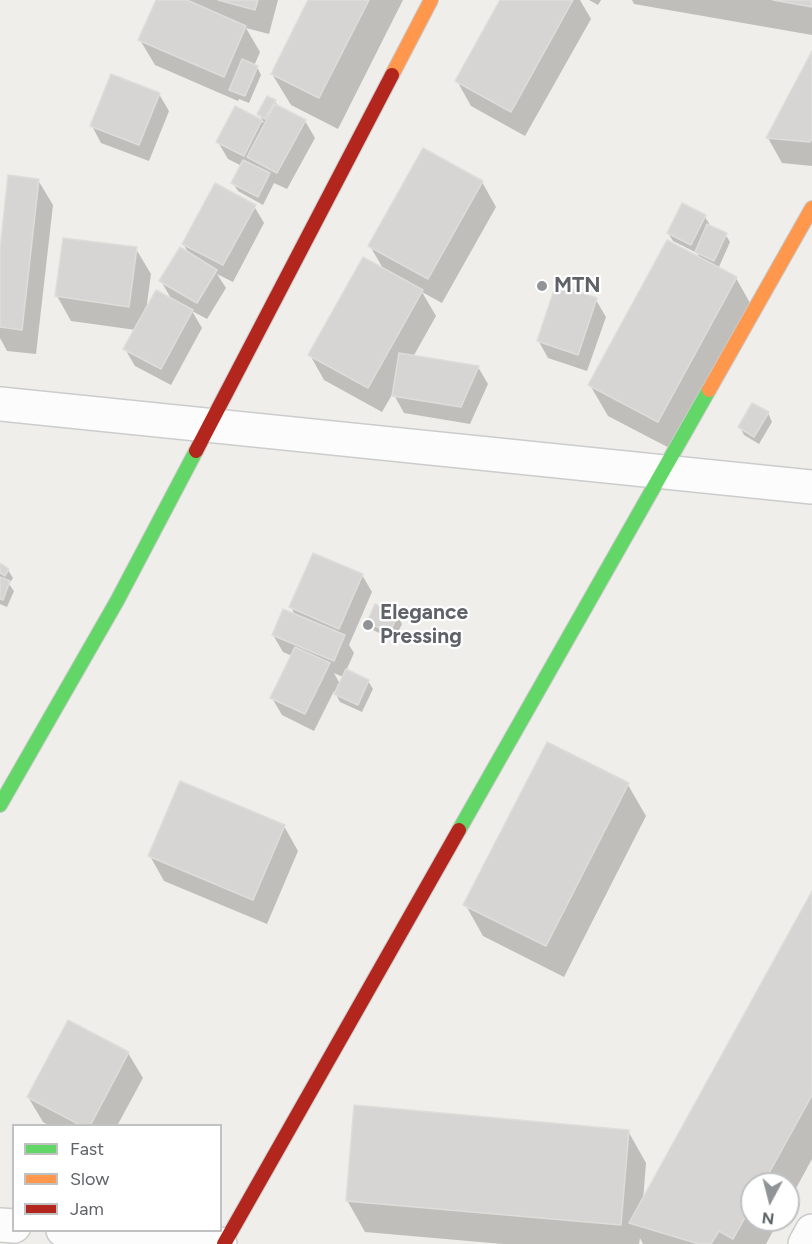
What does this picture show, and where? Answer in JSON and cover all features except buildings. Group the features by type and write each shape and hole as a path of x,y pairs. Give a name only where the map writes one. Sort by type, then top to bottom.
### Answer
{"street":[{"path":"0,805 117,601 431,0"},
{"path":"86,1232 222,1244 812,208"},
{"path":"0,404 812,487"},
{"path":"806,1244 812,1231"}],"traffic: fast":[{"path":"459,830 709,390"},
{"path":"0,805 117,601 196,451"}],"traffic: slow":[{"path":"392,75 431,0"},
{"path":"709,390 812,208"}],"traffic: jam":[{"path":"196,451 392,75"},
{"path":"224,1244 459,830"}],"place":[{"name":"MTN","path":"542,286"},
{"name":"Elegance Pressing","path":"368,625"}]}
